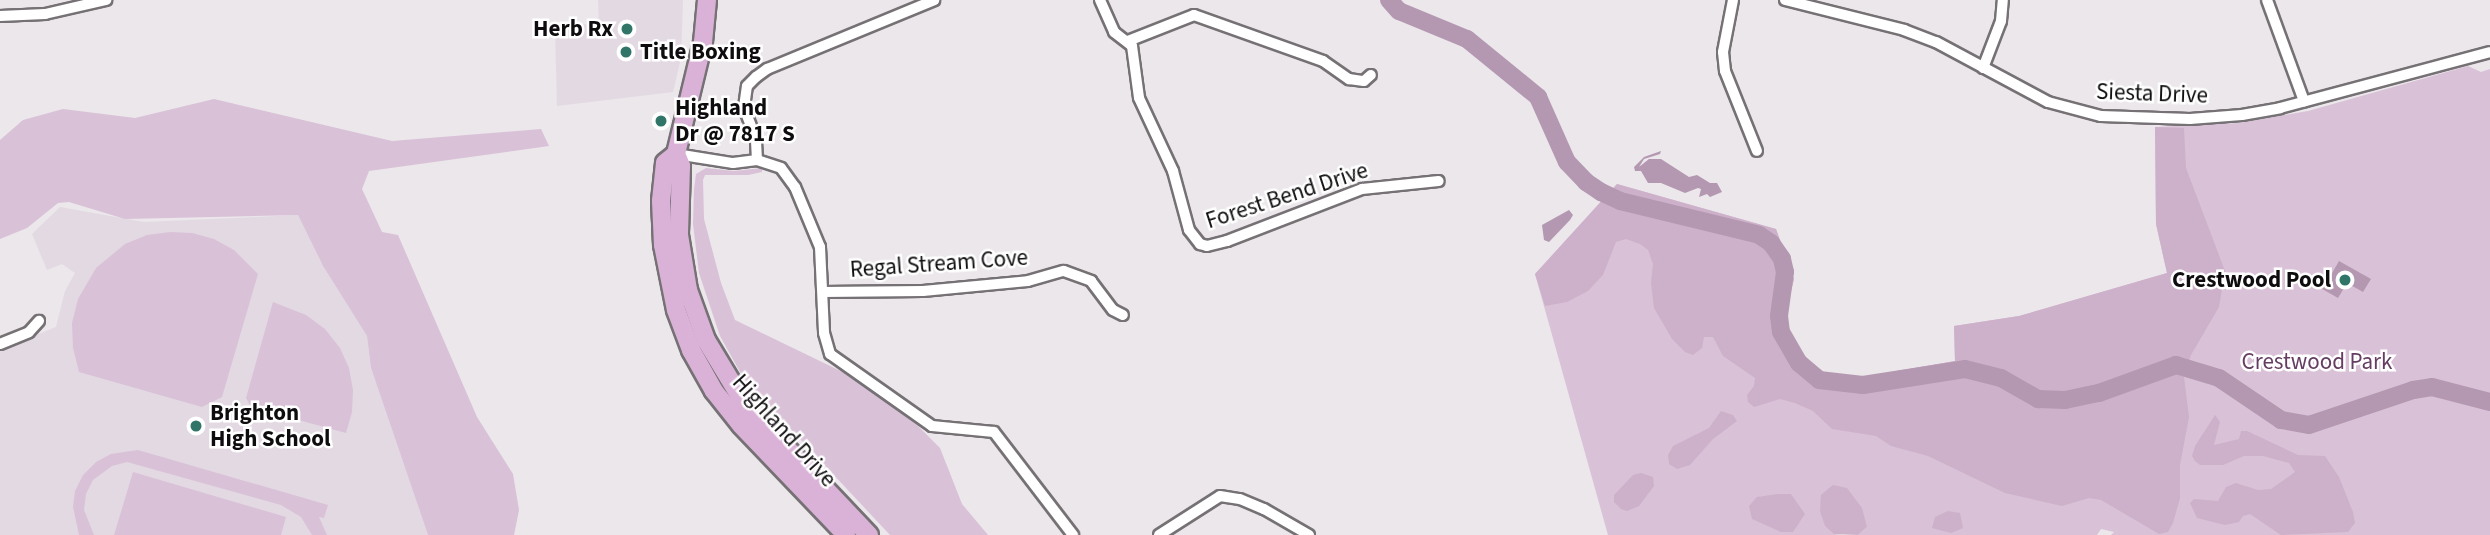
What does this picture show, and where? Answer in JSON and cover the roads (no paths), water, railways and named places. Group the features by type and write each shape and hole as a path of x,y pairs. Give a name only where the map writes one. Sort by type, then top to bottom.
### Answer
{"main road":[{"name":"Highland Drive","path":"707,0 703,42 676,154 681,166 678,215 683,272 710,348 744,403 869,535"},
{"name":"Highland Drive","path":"676,154 665,163 663,172 663,245 676,310 691,350 714,391 741,425 846,535"}],"street":[{"path":"0,16 45,14 106,0"},
{"path":"757,160 756,139 747,117 744,98 747,86 756,77 774,66 934,0"},
{"name":"Forest Bend Drive","path":"1100,0 1114,32 1128,41 1135,56 1139,98 1173,171 1189,230 1200,244 1207,246 1227,241 1362,189 1439,181"},
{"path":"1733,0 1723,52 1725,71 1757,151"},
{"name":"Siesta Drive","path":"1785,0 1904,30 1936,42 2048,102 2101,116 2213,118 2267,110 2490,52"},
{"path":"1983,68 2001,21 2003,0"},
{"path":"2267,0 2304,101"},
{"path":"1128,41 1194,15 1323,61 1349,79 1364,81 1371,75"},
{"path":"676,154 733,163 757,160 781,168 795,187 820,247 824,334 830,354 932,426 993,432 1073,535"},
{"name":"Regal Stream Cove","path":"823,292 923,291 1028,281 1064,271 1091,281 1113,310 1123,315"},
{"path":"0,344 29,332 38,321"},
{"path":"1159,535 1220,496 1240,499 1264,509 1309,535"}],"waterway":[{"path":"1389,0 1399,11 1467,39 1538,97 1567,162 1586,182 1601,192 1620,201 1759,235 1771,243 1782,259 1785,272 1779,316 1781,332 1799,363 1819,380 1863,385 1965,369 2001,378 2038,399 2065,400 2099,393 2176,365 2219,378 2281,420 2309,425 2413,390 2432,387 2490,402"}],"place":[{"name":"Herb Rx","path":"627,29"},
{"name":"Title Boxing","path":"626,52"},
{"name":"Highland Dr @ 7817 S","path":"661,121"},
{"name":"Crestwood Pool","path":"2345,280"},
{"name":"Brighton High School","path":"196,426"}],"park label":[{"name":"Crestwood Park","path":"2317,362"}]}
